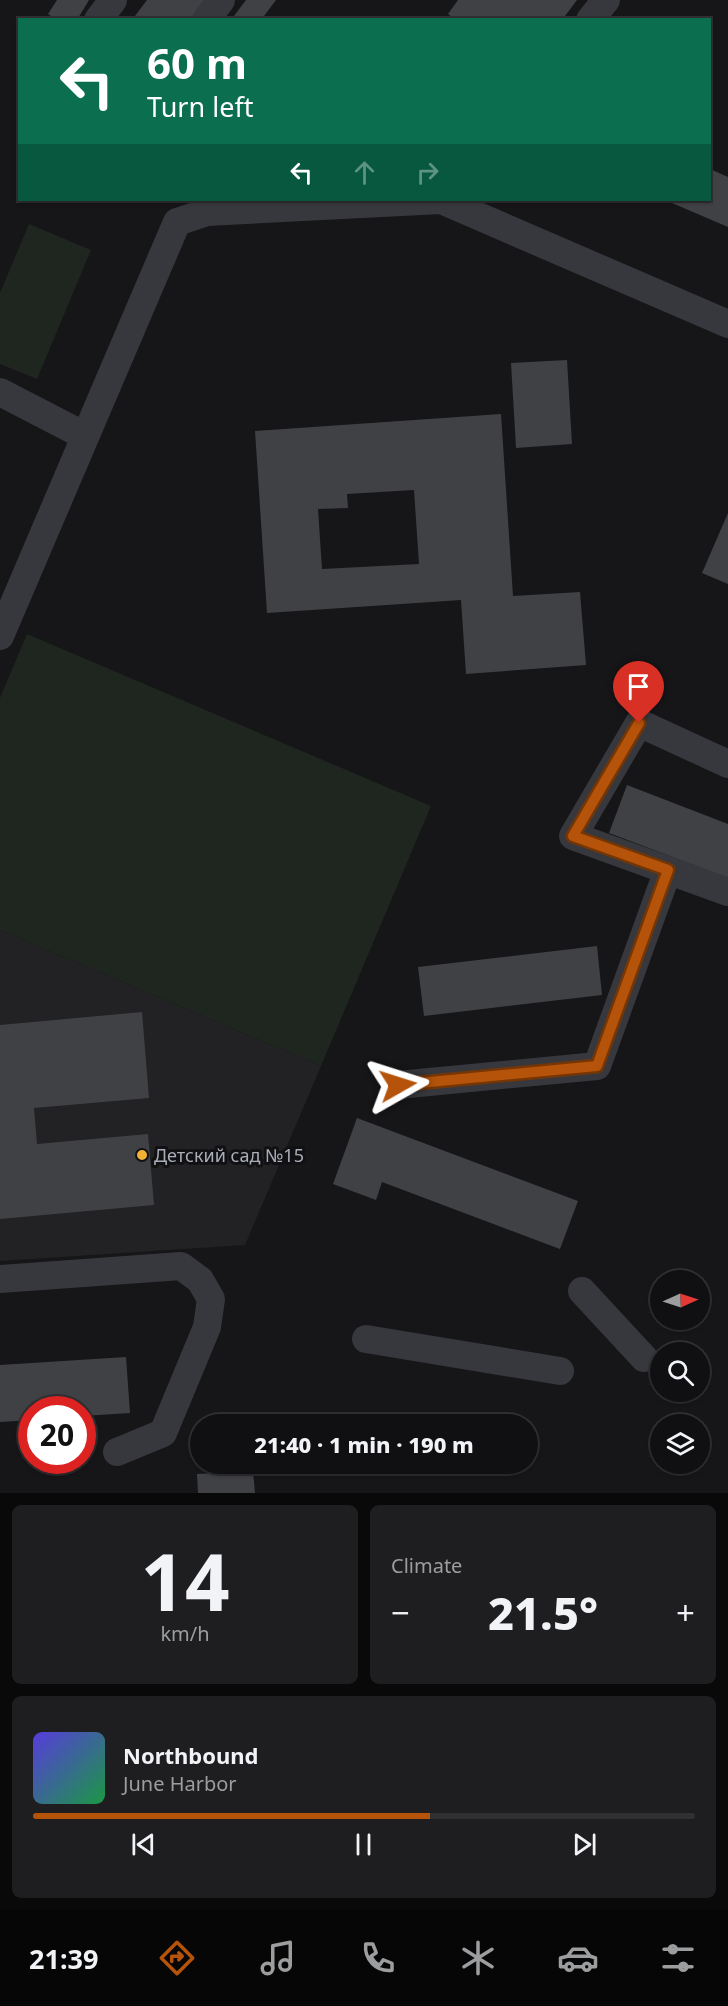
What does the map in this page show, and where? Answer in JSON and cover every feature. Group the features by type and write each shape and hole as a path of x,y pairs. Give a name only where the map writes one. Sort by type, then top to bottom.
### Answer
{"street":[{"path":"100,18 113,0"},
{"path":"208,18 221,0"},
{"path":"592,18 606,0"},
{"path":"0,636 177,222 207,212 422,201"},
{"path":"443,201 728,324"},
{"path":"0,392 86,436"},
{"path":"728,764 639,723 573,836 728,892"},
{"path":"398,1085 597,1066 668,870"},
{"path":"0,1279 182,1266 201,1280 211,1299 207,1327 163,1433 117,1452"},
{"path":"582,1291 644,1358"},
{"path":"366,1339 560,1371"}],"shaded area":[{"path":"29,224 91,250 37,379 0,364 0,293"},
{"path":"27,634 431,806 321,1066 0,930 0,698"},
{"name":"Детский сад №15","path":"0,930 321,1066 245,1245 0,1261"}],"building":[{"path":"57,0 89,0 78,18 54,18 48,14"},
{"path":"147,0 205,0 192,18 134,18"},
{"path":"246,0 276,0 262,18 232,18"},
{"path":"458,0 577,0 564,18 453,18 448,14"},
{"path":"711,169 728,177 728,227 667,201 711,201"},
{"path":"567,360 572,444 516,448 511,363"},
{"path":"501,414 513,596 580,592 586,665 466,674 461,600 267,613 255,431","holes":["414,490 419,564 322,569 318,509 348,508 347,494"]},
{"path":"728,513 728,584 702,573"},
{"path":"627,785 728,824 728,878 609,833"},
{"path":"597,946 602,995 424,1016 418,967"},
{"path":"142,1012 149,1098 34,1108 37,1144 148,1134 154,1205 0,1219 0,1025"},
{"path":"357,1118 578,1201 560,1249 382,1182 376,1200 333,1184"},
{"path":"126,1357 130,1413 96,1415 96,1396 18,1396 18,1421 0,1422 0,1365"},
{"path":"197,1474 253,1474 255,1493 198,1493"}],"place":[{"name":"Детский сад №15","path":"142,1155"}],"route":[{"path":"398,1085 597,1066 668,870 573,836 639,723"}]}
